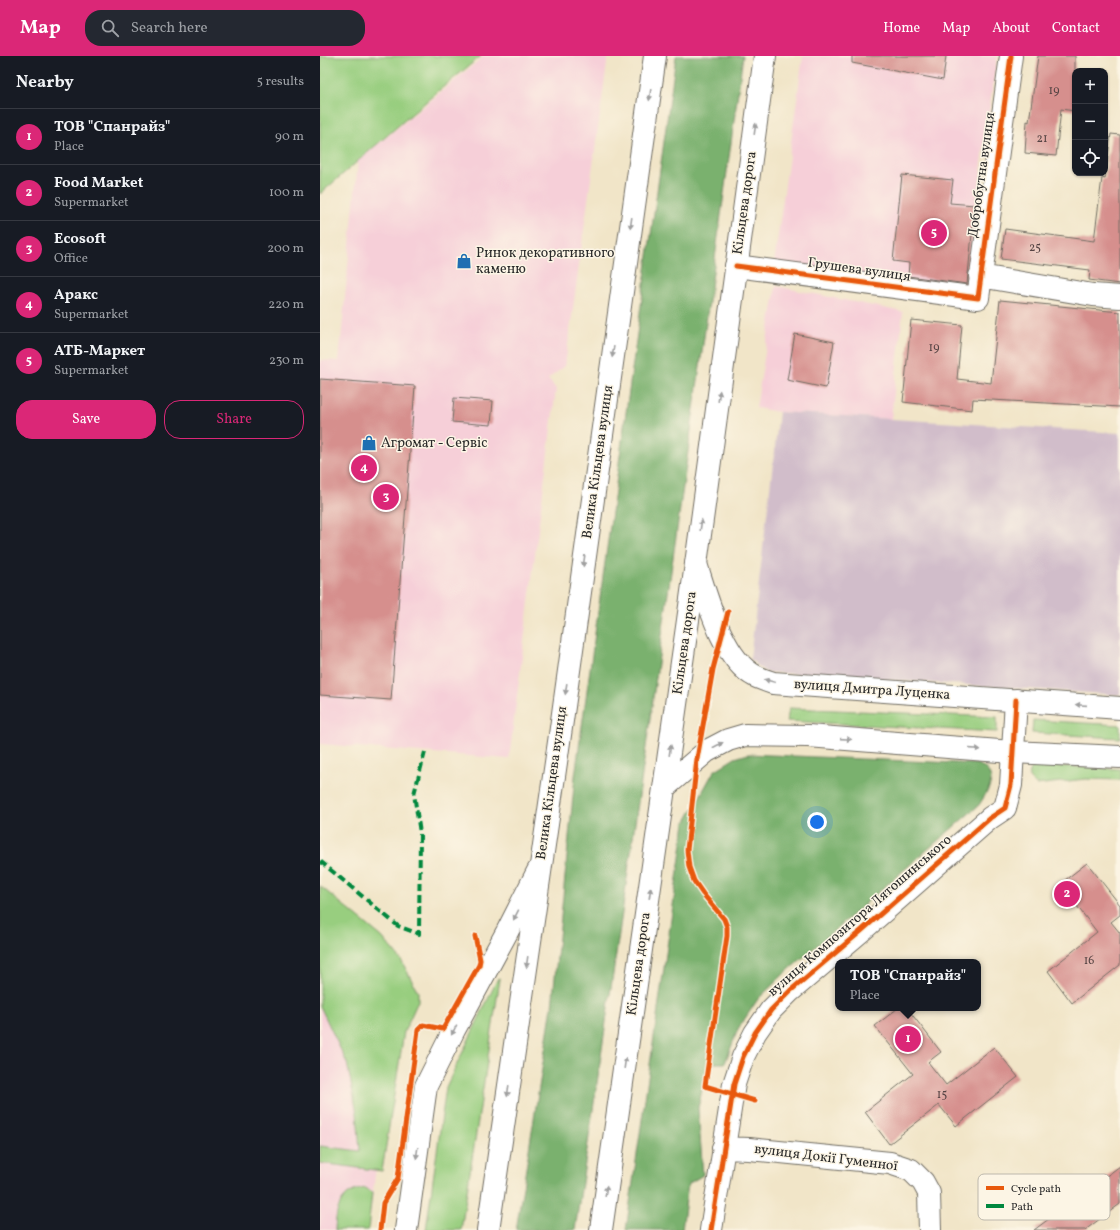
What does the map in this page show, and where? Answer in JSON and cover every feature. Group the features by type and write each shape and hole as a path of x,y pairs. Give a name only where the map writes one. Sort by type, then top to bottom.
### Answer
{"main road":[{"name":"Велика Кільцева вулиця","path":"540,868 655,56"},
{"name":"Кільцева дорога","path":"601,1230 665,787 765,56"},
{"name":"Добробутна вулиця","path":"978,298 1011,56"},
{"name":"Грушева вулиця","path":"736,266 978,298"},
{"path":"980,276 1093,296 1120,297"},
{"name":"вулиця Дмитра Луценка","path":"696,564 725,643 737,661 755,676 773,683 1120,708"},
{"name":"вулиця Композитора Лятошинського","path":"711,1230 734,1084 743,1057 755,1033 771,1010 790,992 990,818 1005,808 1011,785 1016,700"},
{"path":"665,787 707,751 728,740 745,735 808,736 1012,752 1120,757"},
{"path":"406,1230 426,1086 540,868"},
{"path":"488,1230 540,868"},
{"name":"вулиця Докії Гуменної","path":"723,1148 749,1149 890,1163 911,1170 923,1182 929,1193 930,1230"}],"shaded area":[{"path":"484,56 608,56 565,366 548,379 556,389 509,759 320,744 320,360 339,361 358,161"},
{"path":"803,56 997,56 984,146 967,291 774,264"},
{"path":"776,286 903,312 891,419 779,412 756,408"},
{"path":"779,412 1120,433 1120,695 765,672 750,659"},
{"path":"320,1006 347,1063 357,1113 360,1151 378,1153 368,1230 320,1230"}],"green space":[{"path":"320,56 481,56 320,194"},
{"path":"676,56 743,56 619,937 575,1230 516,1230 552,1007 575,776"},
{"path":"789,708 997,717 997,732 787,721"},
{"path":"1033,720 1120,725 1120,738 1032,733"},
{"path":"748,754 978,764 985,768 991,778 989,788 979,805 784,974 758,999 738,1029 725,1063 708,1063 698,1108 703,1175 688,1184 682,1230 626,1230 685,823 714,771 735,758"},
{"path":"1034,765 1120,769 1120,780 1085,779 1036,785 1029,778 1030,771"},
{"path":"320,886 382,937 401,960 418,992 418,1001 404,1032 382,1171 320,1163 320,1146 360,1151 357,1113 347,1063 320,1006"},
{"path":"498,978 500,979 461,1230 426,1230 446,1087"},
{"path":"366,1188 372,1193 368,1230 335,1230 339,1207 345,1197 358,1190"}],"building":[{"path":"852,56 946,56 943,80 852,63"},
{"path":"1038,56 1075,56 1075,68 1072,68 1072,111 1061,109 1056,156 1025,153 1027,121 1029,122"},
{"path":"1111,134 1120,135 1120,284 1089,280 1090,270 1001,259 1005,229 1094,241 1102,178 1105,179 1105,176 1108,176 1108,156"},
{"path":"902,175 953,180 950,203 975,205 967,284 908,276 909,263 893,261"},
{"path":"1000,300 1120,312 1120,407 973,399 972,410 903,402 911,320 962,325 957,379 991,383"},
{"path":"795,334 834,342 826,388 787,380"},
{"path":"320,379 415,386 391,700 320,695"},
{"path":"454,398 493,401 491,425 452,422"},
{"path":"1087,863 1120,905 1120,915 1111,922 1120,933 1120,965 1072,1003 1048,971 1097,932 1060,884"},
{"path":"894,1011 909,1011 941,1052 928,1062 946,1085 994,1047 1018,1077 956,1126 939,1105 889,1144 865,1112 913,1074 875,1026"},
{"path":"1120,1166 1120,1204 1110,1211 1110,1174"},
{"path":"1047,1220 1098,1220 1085,1230 1034,1230"}],"marked path":[{"path":"320,861 398,926 419,934 420,833 414,794 425,752"}],"cycle path":[{"path":"736,266 978,298 1011,56"},
{"path":"728,612 713,669 697,759 687,850 689,867 694,881 724,919 727,927 727,936 705,1086 755,1101"},
{"path":"711,1230 734,1084 743,1057 755,1033 771,1010 790,991 990,818 1005,808 1011,785 1016,700"},
{"path":"380,1230 383,1203 398,1178 418,1030 423,1025 443,1029 479,965 480,960 475,936"}],"place":[{"name":"АТБ-Маркет","path":"934,233"},
{"name":"Ринок декоративного каменю","path":"464,261"},
{"name":"Агромат - Сервіс","path":"369,443"},
{"name":"Аракс","path":"364,468"},
{"name":"Ecosoft","path":"386,497"},
{"name":"Food Market","path":"1067,894"},
{"name":"ТОВ \"Спанрайз\"","path":"908,1039"}]}
